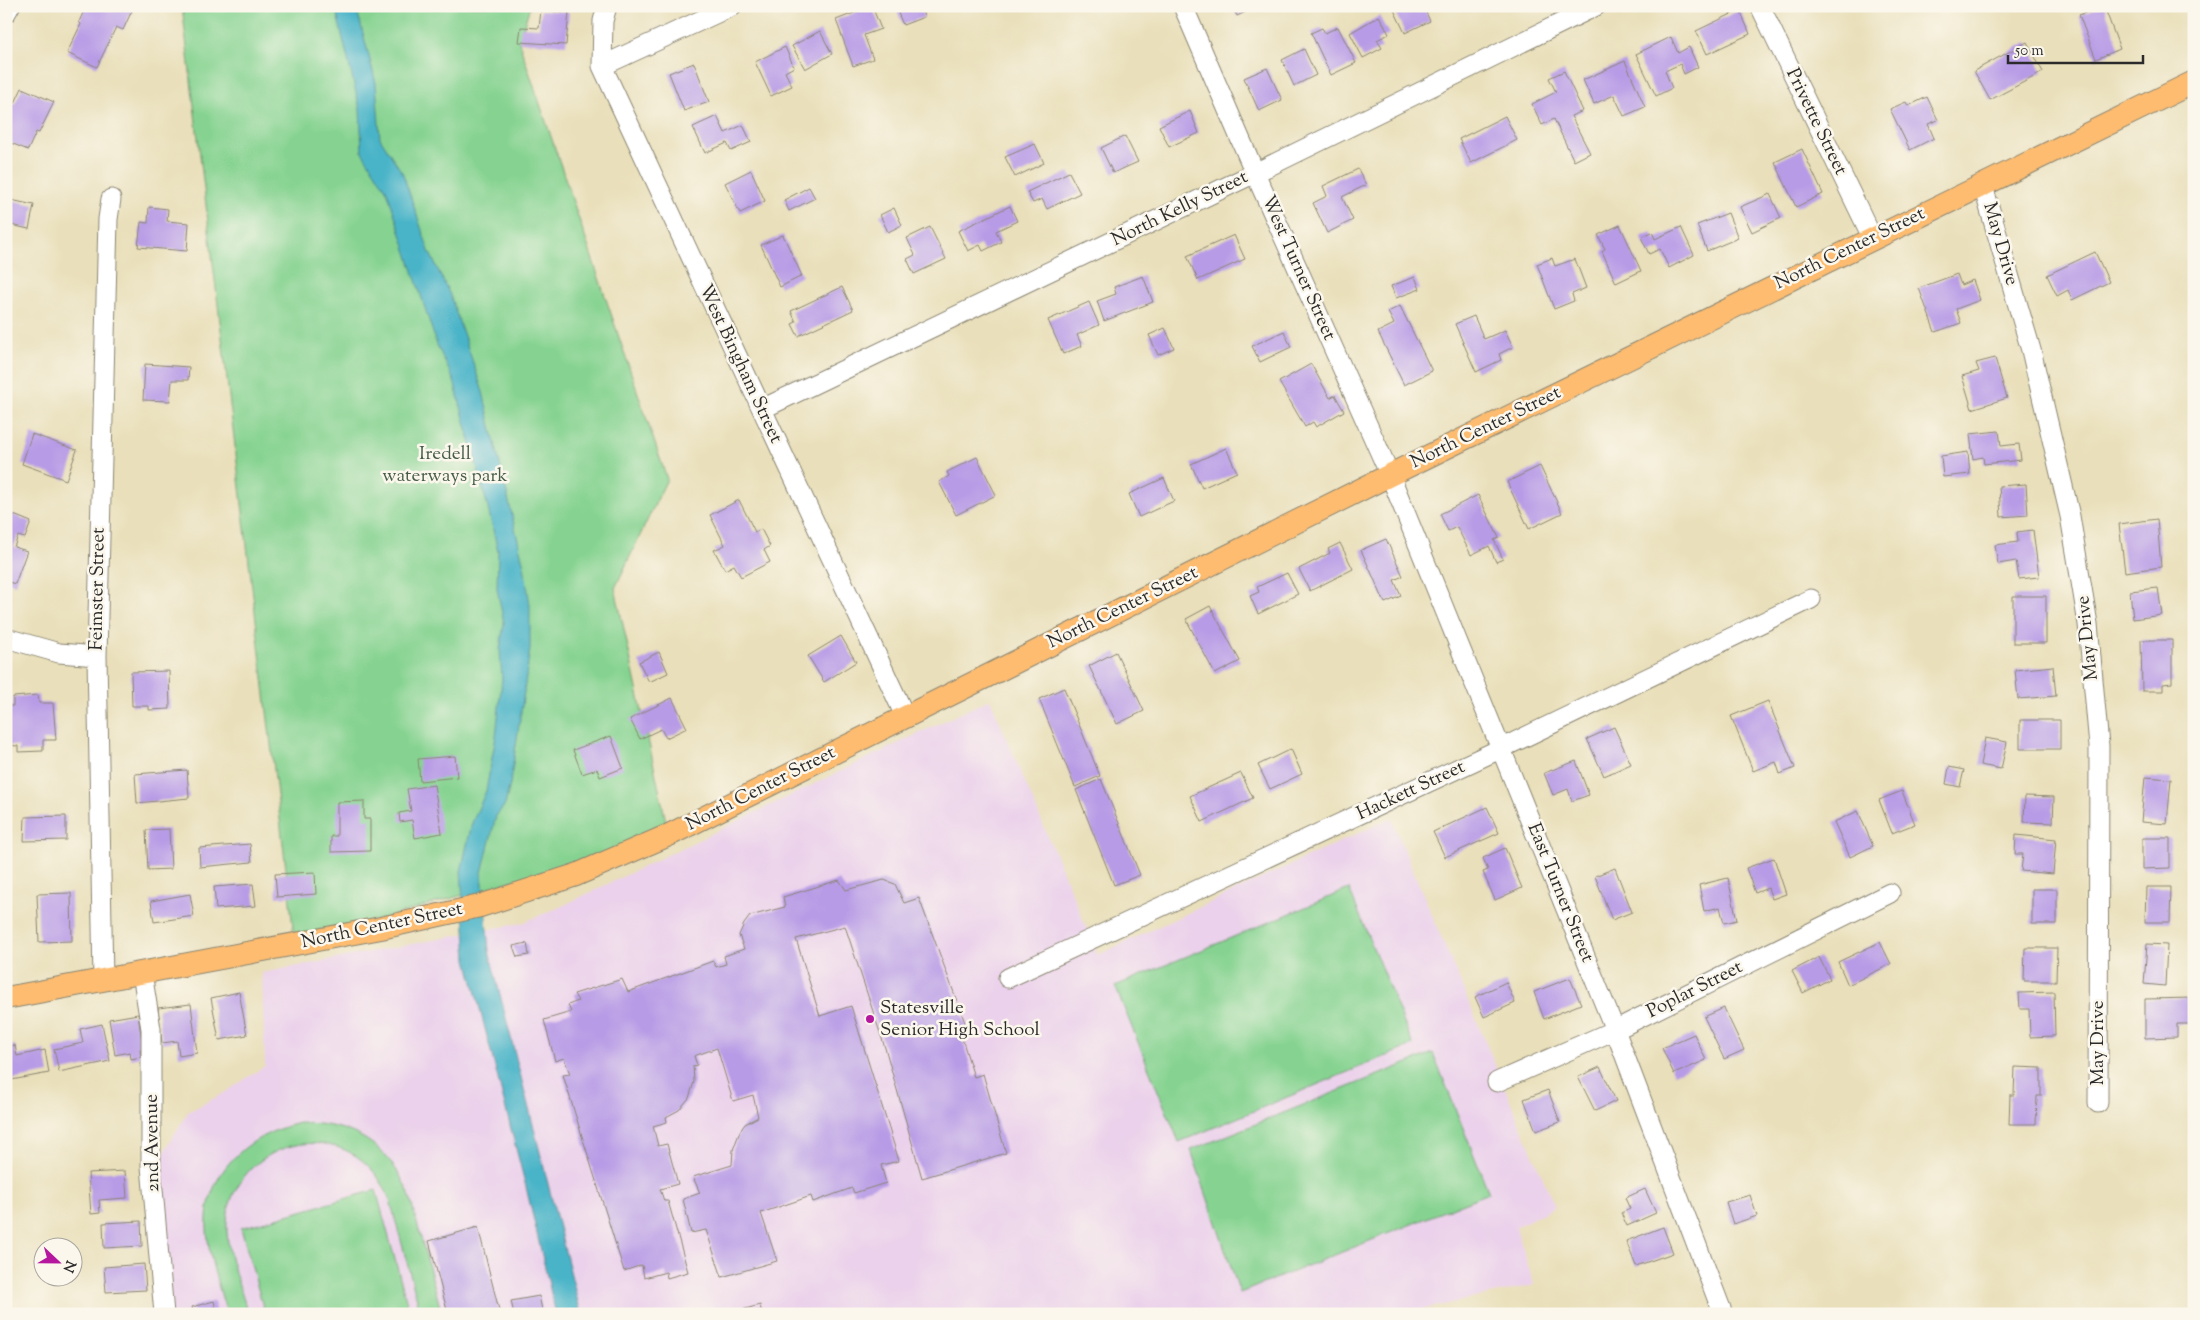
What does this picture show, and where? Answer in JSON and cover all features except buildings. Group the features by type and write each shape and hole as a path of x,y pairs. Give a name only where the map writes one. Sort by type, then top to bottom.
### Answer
{"main road":[{"name":"North Center Street","path":"6,998 381,928 474,908 576,875 669,835 905,716 1872,237 1983,186 2194,82"}],"street":[{"path":"6,13 10,6"},
{"name":"West Bingham Street","path":"607,6 603,21 602,66 905,716"},
{"path":"602,66 732,6"},
{"name":"West Turner Street","path":"1183,6 1255,173 1390,475"},
{"name":"North Kelly Street","path":"762,410 1255,173 1596,6"},
{"name":"Privette Street","path":"1760,6 1872,237"},
{"name":"May Drive","path":"1983,186 2031,350 2070,516 2088,624 2099,746 2098,1103"},
{"name":"Feimster Street","path":"102,980 97,656 108,219 111,199"},
{"name":"East Turner Street","path":"1390,475 1615,1030 1723,1314"},
{"name":"Hackett Street","path":"1008,978 1502,748 1812,598"},
{"path":"6,638 59,653 97,656"},
{"name":"Poplar Street","path":"1497,1082 1615,1030 1890,893"},
{"name":"2nd Avenue","path":"142,972 151,1029 151,1166 164,1314"}],"shaded area":[{"name":"Statesville Senior High School","path":"990,699 1098,955 1391,818 1555,1207 1516,1227 1534,1285 1402,1314 164,1314 152,1180 168,1145 188,1112 224,1093 265,1066 262,973 522,923 560,907"}],"green space":[{"name":"Iredell waterways park","path":"182,6 530,6 519,42 667,479 615,588 669,835 295,944"},
{"path":"1349,889 1413,1045 1179,1142 1115,986"},
{"path":"1433,1053 1489,1193 1240,1293 1191,1150"},
{"path":"299,1123 336,1127 352,1132 379,1150 391,1162 409,1194 442,1314 421,1314 390,1200 374,1172 363,1161 349,1152 329,1145 309,1144 289,1147 270,1155 254,1166 240,1182 231,1200 227,1221 228,1244 248,1314 227,1314 209,1249 207,1218 211,1197 218,1179 229,1163 243,1149 279,1129"},
{"path":"376,1190 410,1314 265,1314 241,1228"}],"water":[{"path":"335,6 356,6 376,83 380,138 403,174 429,251 450,295 483,392 524,566 530,605 530,649 510,784 505,805 496,816 482,873 489,951 581,1314 556,1314 526,1187 467,959 461,871 472,823 486,791 496,736 502,679 500,650 504,623 497,589 498,551 454,381 437,345 387,191 362,152 360,109"}],"place":[{"name":"Statesville Senior High School","path":"870,1019"}]}
